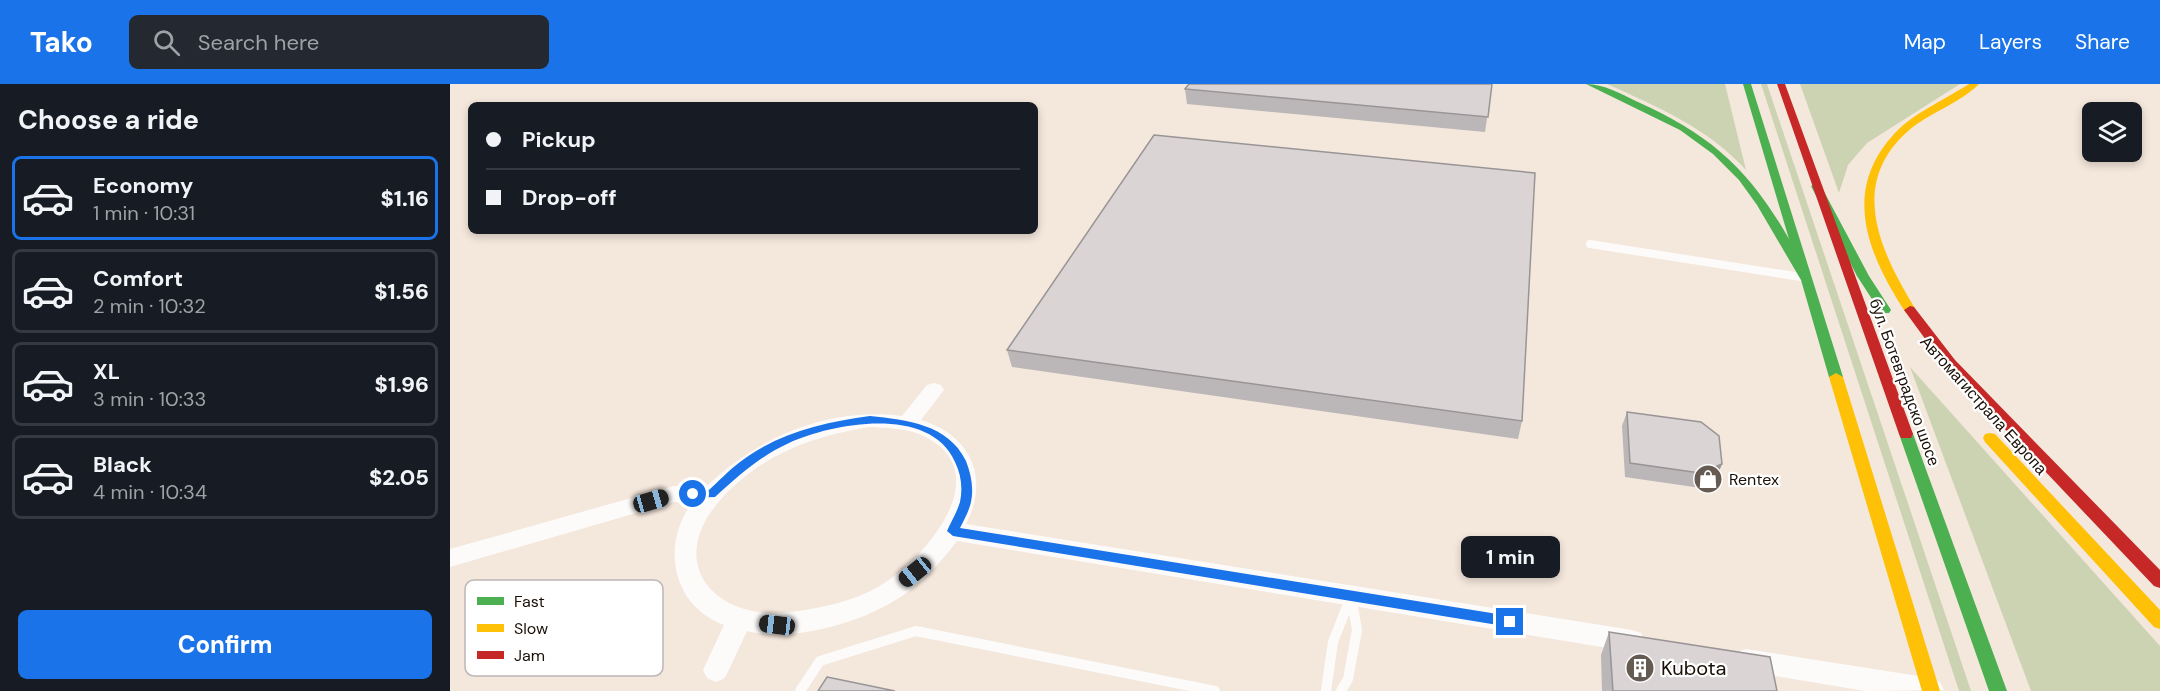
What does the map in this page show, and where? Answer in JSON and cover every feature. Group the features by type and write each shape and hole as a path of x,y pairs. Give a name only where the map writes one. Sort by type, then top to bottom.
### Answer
{"main road":[{"path":"1590,84 1673,122 1715,150 1733,166 1752,192 1804,277"},
{"path":"1747,84 1931,691"},
{"name":"бул. Ботевградско шосе","path":"1781,84 1998,691"},
{"path":"1975,84 1907,127 1885,151 1871,178 1869,229 1887,273 1926,333 1998,415 2160,583"},
{"path":"1816,186 1863,276 1894,324"},
{"name":"Автомагистрала Европа","path":"1984,432 2160,622"}],"street":[{"path":"908,423 934,390"},
{"path":"870,420 908,423 936,434 956,451 966,474 965,501 953,531 931,560 899,585 861,606 818,620 777,625 739,620 708,605 689,583 684,554 692,524 711,494 744,464 784,441 827,426 870,420"},
{"path":"450,558 674,494 711,494"},
{"path":"953,531 1656,645"},
{"path":"716,670 739,620"},
{"path":"1726,657 1931,691"}],"lane":[{"path":"1590,244 1804,277"},
{"path":"1326,691 1326,672 1338,626 1351,596"},
{"path":"1341,691 1348,679 1357,630 1351,596"},
{"path":"800,691 820,661 916,631 1215,691"}],"green space":[{"path":"1607,84 1725,84 1746,170 1699,130"},
{"path":"1761,84 1767,84 1971,691 1959,691"},
{"path":"1800,84 1960,84 1867,143 1848,165 1839,193"},
{"path":"1910,367 2160,646 2160,691 2031,691"}],"building":[{"path":"1189,84 1492,84 1488,117 1185,89"},
{"path":"1154,135 1535,173 1522,421 1007,350"},
{"path":"1627,412 1701,422 1719,436 1722,464 1700,473 1630,463"},
{"path":"1609,632 1770,657 1777,691 1613,691"},
{"path":"827,677 895,691 818,691"}],"traffic: fast":[{"path":"1590,84 1665,118 1717,152 1753,191 1804,277"},
{"path":"1747,84 1836,377"},
{"path":"1816,186 1863,276 1885,310"},
{"path":"1906,434 1998,691"}],"traffic: slow":[{"path":"1910,310 1884,265 1875,241 1870,218 1869,195 1873,172 1885,150 1904,129 1975,84"},
{"path":"1836,377 1931,691"},
{"path":"1990,438 2160,622"}],"traffic: jam":[{"path":"1781,84 1906,434"},
{"path":"1910,310 1950,363 2160,581"}],"place":[{"name":"Rentex","path":"1708,479"},
{"name":"Kubota","path":"1640,668"}],"route":[{"path":"693,494 711,494 744,464 784,441 827,426 870,420 908,423 936,434 956,451 966,474 965,501 953,531 1510,622"}]}
